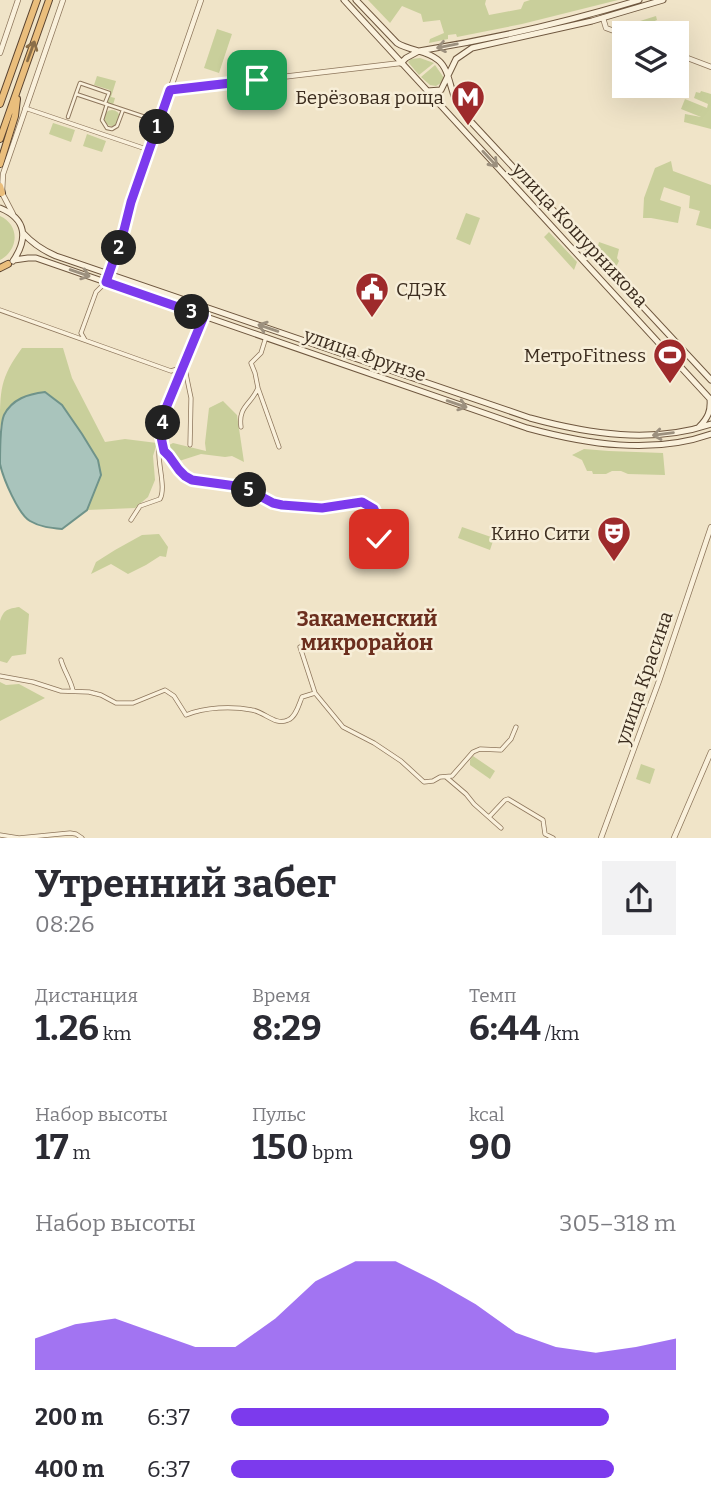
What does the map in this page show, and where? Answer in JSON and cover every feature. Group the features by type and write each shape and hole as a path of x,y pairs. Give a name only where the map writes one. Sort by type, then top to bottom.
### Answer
{"highway":[{"path":"0,104 36,0"},
{"path":"0,139 49,3"},
{"path":"0,96 6,88"},
{"path":"0,164 15,116 17,89"}],"main road":[{"path":"344,0 401,63 419,51 548,25 639,0"},
{"path":"356,0 397,43 439,60 444,67 447,81 441,90 427,91"},
{"path":"447,75 456,59 472,48 603,18 663,0"},
{"name":"улица Кошурникова","path":"401,63 710,399"},
{"name":"улица Кошурникова","path":"447,75 461,111 711,380"},
{"path":"0,208 14,215 23,233 20,248 5,265"},
{"name":"улица Фрунзе","path":"23,233 42,250 530,418 569,428 628,436 653,436 698,429 711,424"},
{"name":"улица Фрунзе","path":"5,265 36,258 527,428 566,438 629,446 696,439 711,434"},
{"path":"376,376 379,367"},
{"path":"416,390 419,381"},
{"path":"698,429 709,415 710,399"},
{"path":"696,439 711,440"}],"street":[{"path":"0,53 18,0"},
{"path":"14,215 1,189 4,174 64,0"},
{"path":"85,340 81,333 96,292 110,274 131,202 201,0"},
{"path":"603,18 606,28 612,31"},
{"path":"689,59 711,67"},
{"path":"170,90 401,63"},
{"path":"68,117 80,83 109,93 102,120 104,126 109,129 117,126 123,110"},
{"path":"76,94 151,119"},
{"path":"25,108 150,150"},
{"path":"0,310 171,371 184,367"},
{"path":"131,520 140,506 160,499 163,494 159,468 166,408 204,316"},
{"path":"266,337 261,353 251,363 279,447"},
{"path":"184,367 191,398 190,445"},
{"path":"241,427 242,412 258,388"},
{"path":"161,437 164,451 179,470 192,480 243,487 282,505 322,508 354,502 369,505 379,520 377,558"},
{"name":"улица Красина","path":"601,838 659,681 711,527"},
{"path":"300,647 315,693 343,727 401,761 424,782 433,782 456,773 473,752 480,749 501,750 511,739 516,727"},
{"path":"61,660 73,691"},
{"path":"0,676 61,691 89,692 116,703 133,703 164,690 174,696 186,715 205,709 253,710 275,721 289,720 295,715 302,697 315,693"},
{"path":"674,838 711,752"},
{"path":"444,776 500,828"},
{"path":"489,817 508,799 541,817 545,823 545,834 553,838"},
{"path":"0,835 19,838 70,833 82,838"}],"green space":[{"path":"368,0 486,0 489,15 521,9 524,2 530,0 618,0 522,24 457,37 456,34 448,35 448,39 429,43 430,39 444,33 440,20 423,22 421,14 402,6 390,23"},
{"path":"656,16 657,20 655,21 640,21"},
{"path":"217,29 232,34 219,73 204,68"},
{"path":"420,58 434,63 419,75 408,62"},
{"path":"435,65 444,78 436,86 430,85 421,77"},
{"path":"97,76 116,81 111,97 115,98 113,105 106,102 110,90 94,85"},
{"path":"696,92 711,94 711,129 684,122 685,114 701,117 681,109 685,99 707,108 708,104 694,98"},
{"path":"109,110 115,110 120,118 118,124 109,126 104,121 104,115"},
{"path":"53,123 75,130 71,142 49,134"},
{"path":"87,134 106,141 102,152 83,146"},
{"path":"671,161 673,171 711,185 711,229 696,225 700,211 689,208 690,196 664,187 660,200 681,207 678,223 643,218 644,198 655,168"},
{"path":"466,213 480,218 470,245 456,239"},
{"path":"0,216 11,225 15,238 11,250 0,260"},
{"path":"549,232 577,262 574,270 544,237"},
{"path":"599,242 619,249 616,267 598,246"},
{"path":"22,348 63,348 72,378 105,442 125,439 157,443 153,456 155,480 148,497 135,508 87,510 101,475 98,460 82,434 14,403 3,415 0,428 0,404 5,376"},
{"path":"223,401 237,415 244,462 232,456 201,454 176,462 167,446 173,443 206,451 209,408"},
{"path":"584,449 663,453 665,475 628,474 621,471 593,474 592,471 587,471 582,460 572,455"},
{"path":"462,527 494,538 490,550 458,538"},
{"path":"159,534 168,547 166,557 160,556 128,574 111,564 91,574 96,562 115,550 142,535"},
{"path":"19,607 29,614 26,654 12,656 7,663 0,661 0,621 7,610"},
{"path":"0,682 6,685 19,684 45,698 0,721"},
{"path":"473,756 495,771 490,779 470,765"},
{"path":"641,764 655,769 650,784 636,779"}],"water":[{"path":"45,392 62,405 82,434 98,460 101,475 87,510 62,529 38,525 25,517 12,495 0,464 0,439 7,410 21,398"}],"place":[{"name":"Берёзовая роща","path":"468,127"},
{"name":"СДЭК","path":"372,319"},
{"name":"МетроFitness","path":"670,385"},
{"name":"Кино Сити","path":"614,563"}],"district":[{"name":"Закаменский микрорайон","path":"367,631"}],"route":[{"path":"257,80 170,90 106,282 204,316 166,408 161,437 164,451 185,476 192,480 243,487 282,505 322,508 362,502 374,509 379,520 379,539"}]}
